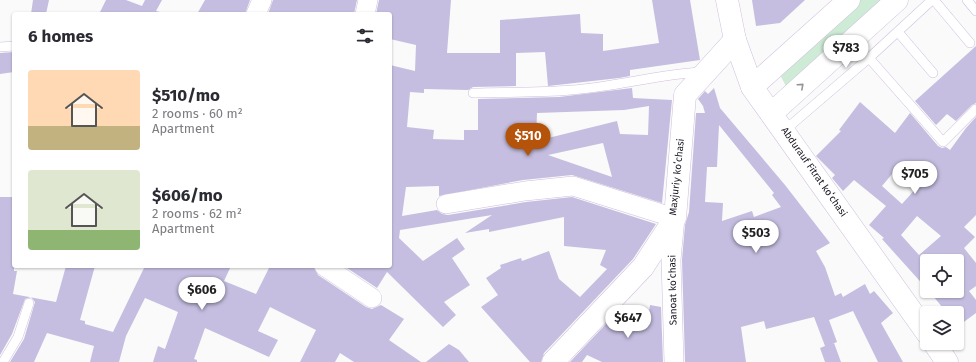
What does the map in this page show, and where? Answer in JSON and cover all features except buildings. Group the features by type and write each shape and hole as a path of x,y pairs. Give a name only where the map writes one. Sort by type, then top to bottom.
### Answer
{"main road":[{"name":"Abdurauf Fitrat koʻchasi","path":"727,0 735,40 752,87 785,130 920,323"},
{"path":"752,87 849,0"},
{"path":"772,112 897,0"},
{"name":"Maxjuriy koʻchasi","path":"553,362 643,267 675,218 685,95 735,40"},
{"path":"939,350 947,362"}],"street":[{"path":"257,12 262,0"},
{"path":"365,12 368,0"},
{"path":"446,204 525,191 573,186 675,218"},
{"name":"Sanoat koʻchasi","path":"674,362 671,260 675,218"},
{"path":"327,268 372,298"}],"lane":[{"path":"785,130 869,58 933,0 970,43"},
{"path":"967,0 976,11"},
{"path":"898,32 933,73"},
{"path":"0,47 12,46"},
{"path":"869,58 943,142 976,109"},
{"path":"473,93 571,90 632,83 685,73 706,72"},
{"path":"3,362 18,337 29,303"}],"green space":[{"path":"860,0 883,0 787,88 779,73"}]}
